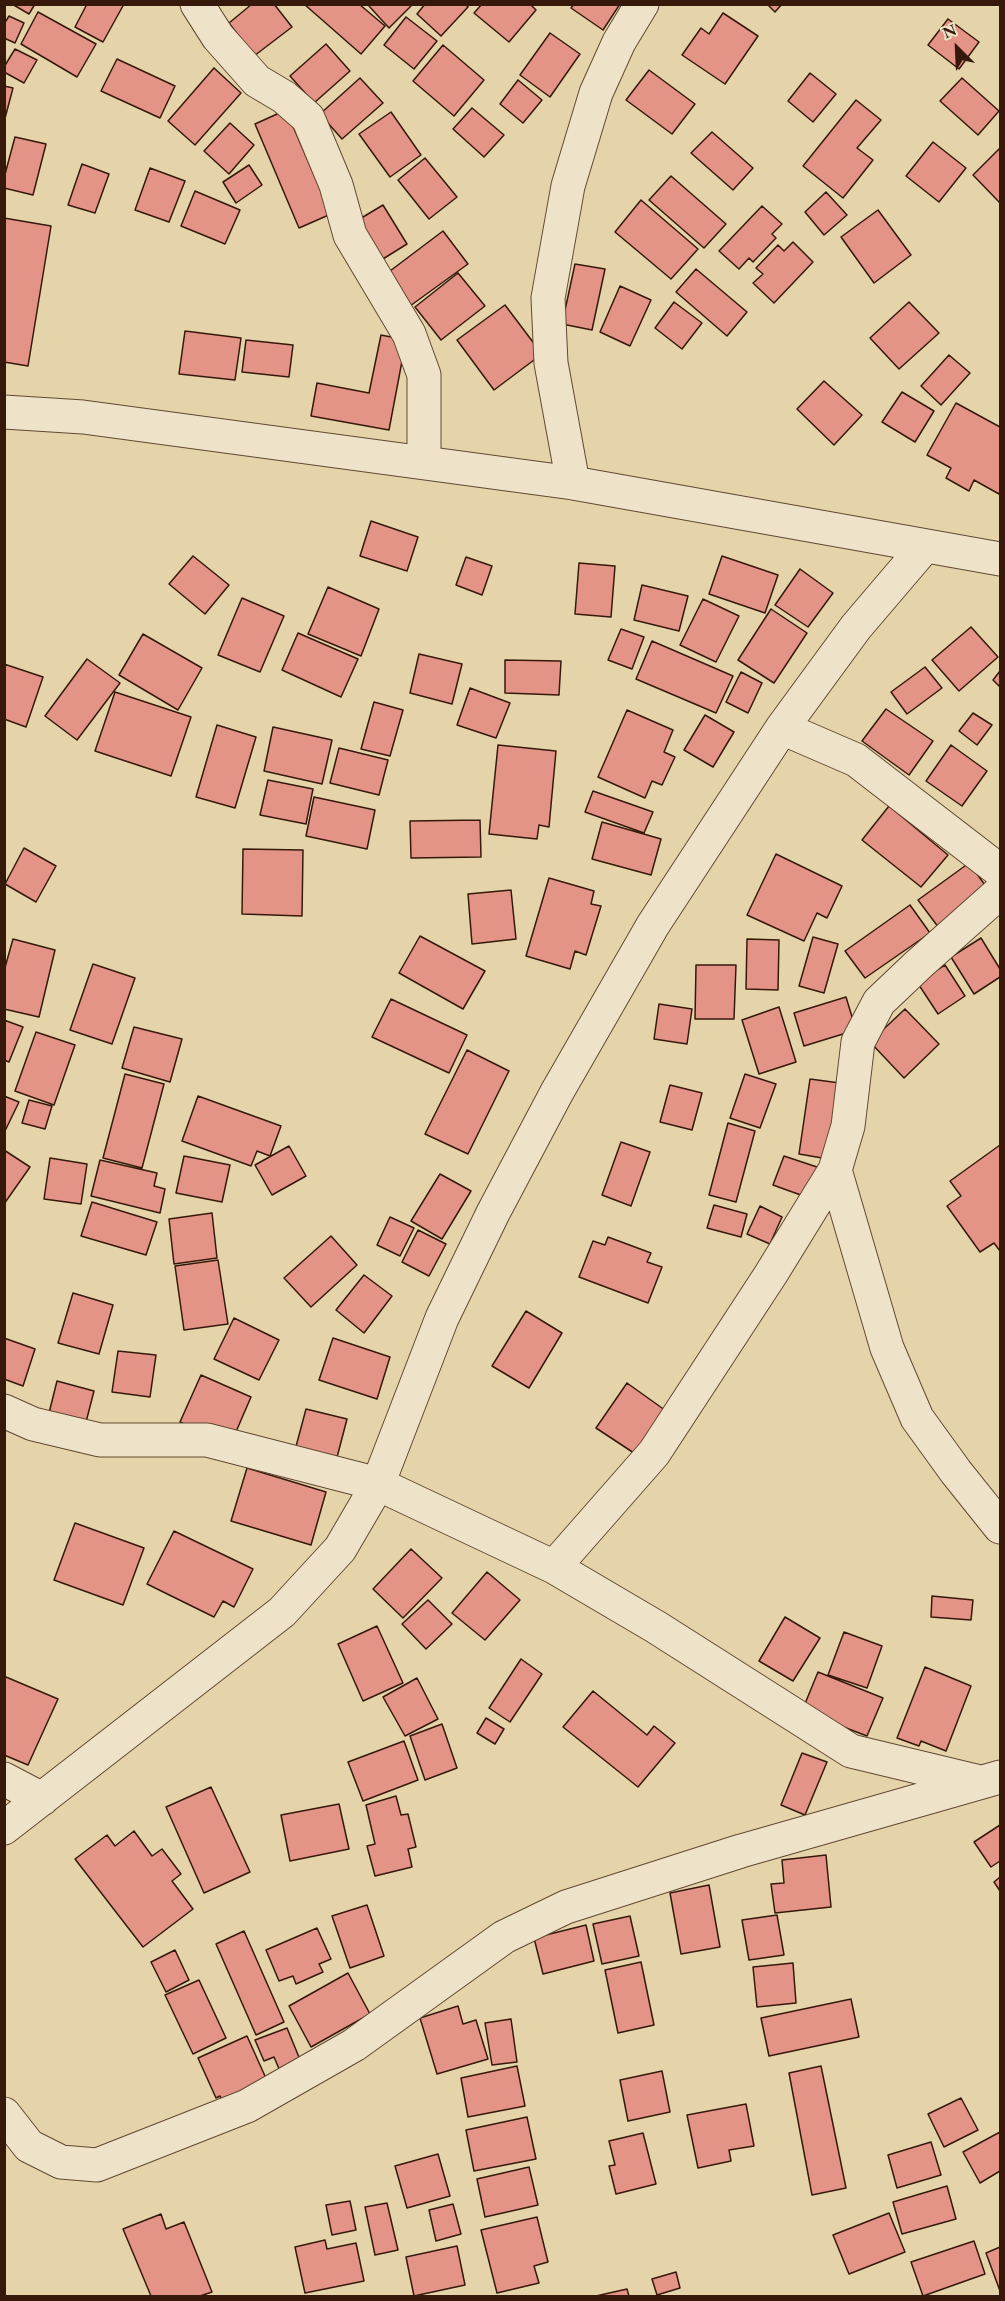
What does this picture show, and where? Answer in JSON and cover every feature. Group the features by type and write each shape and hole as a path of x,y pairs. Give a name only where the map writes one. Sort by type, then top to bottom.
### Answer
{"street":[{"path":"198,4 218,37 257,81 284,97 308,118 336,185 350,235 409,334 424,375 424,462"},
{"path":"573,483 551,363 548,298 568,186 596,93 619,42 642,4"},
{"path":"4,412 83,417 573,483 1000,559"},
{"path":"4,1828 282,1612 340,1549 378,1484 442,1318 493,1213 557,1092 653,925 783,728 856,627 925,546"},
{"path":"783,728 856,760 1000,871"},
{"path":"554,1567 654,1453 836,1170 848,1126 858,1042 879,1002 1000,892"},
{"path":"836,1170 887,1348 917,1418 1000,1527"},
{"path":"4,1411 33,1424 100,1440 207,1440 378,1484 554,1567 656,1627 850,1751 992,1780"},
{"path":"4,1779 42,1799"},
{"path":"4,2114 28,2146 61,2163 97,2165 247,2106 354,2044 504,1937 566,1907 741,1851 992,1780"}],"building":[{"path":"12,4 35,4 29,14"},
{"path":"87,4 124,4 103,42 75,27"},
{"path":"252,4 274,4 292,27 254,56 229,23"},
{"path":"304,4 359,4 385,26 361,54"},
{"path":"371,4 413,4 389,28 369,6"},
{"path":"425,4 466,4 468,7 441,36 417,14"},
{"path":"482,4 530,4 536,10 509,42 474,13"},
{"path":"574,4 620,4 603,30 571,8"},
{"path":"767,4 782,4 775,12"},
{"path":"38,12 96,44 77,77 21,44"},
{"path":"723,13 758,36 725,84 682,55 701,28 709,34"},
{"path":"9,16 24,23 15,43 4,38 4,24"},
{"path":"406,17 437,41 414,69 384,45"},
{"path":"948,19 979,42 959,69 928,45"},
{"path":"550,33 580,54 550,97 520,75"},
{"path":"326,44 350,71 314,103 290,76"},
{"path":"443,45 484,80 454,116 413,81"},
{"path":"15,49 37,60 24,83 4,72 4,67"},
{"path":"117,59 175,86 160,118 101,91"},
{"path":"214,68 241,93 195,145 168,121"},
{"path":"649,70 695,104 672,134 626,100"},
{"path":"810,73 836,94 813,122 788,101"},
{"path":"360,78 383,103 342,139 320,114"},
{"path":"962,78 999,111 978,135 940,101"},
{"path":"518,80 542,100 523,123 500,104"},
{"path":"4,86 13,88 4,122"},
{"path":"856,100 881,120 857,148 873,160 843,198 803,166"},
{"path":"472,108 504,135 484,157 453,129"},
{"path":"286,110 331,214 299,228 255,124"},
{"path":"391,112 421,155 390,177 359,134"},
{"path":"230,123 254,145 229,174 204,151"},
{"path":"712,132 753,168 733,190 691,153"},
{"path":"15,137 46,144 33,195 4,188 4,178"},
{"path":"933,142 966,168 939,202 906,176"},
{"path":"1000,148 1000,203 973,175"},
{"path":"425,158 457,197 429,219 398,180"},
{"path":"82,164 109,174 95,213 68,205"},
{"path":"249,165 262,185 236,203 223,182"},
{"path":"150,168 185,181 169,222 135,210"},
{"path":"671,176 726,224 704,248 649,200"},
{"path":"195,191 240,210 225,244 181,226"},
{"path":"826,192 847,215 824,235 805,212"},
{"path":"641,200 698,249 671,279 615,232"},
{"path":"383,205 407,244 378,262 353,223"},
{"path":"762,206 782,224 772,234 776,238 753,262 749,258 739,269 719,251"},
{"path":"878,210 911,255 874,283 841,237"},
{"path":"4,218 51,226 28,366 4,362"},
{"path":"443,231 468,264 410,306 386,274"},
{"path":"793,242 813,262 774,303 753,283 763,274 756,268 778,245 784,251"},
{"path":"575,264 605,269 592,330 562,324"},
{"path":"696,269 747,312 727,336 676,292"},
{"path":"458,273 485,306 441,340 415,307"},
{"path":"620,286 651,300 630,346 600,332"},
{"path":"674,302 702,323 682,349 655,328"},
{"path":"909,302 939,333 899,369 870,338"},
{"path":"505,305 542,354 494,390 457,340"},
{"path":"185,331 241,338 235,380 179,374"},
{"path":"381,335 406,340 389,430 311,416 317,383 369,393"},
{"path":"246,340 293,345 289,377 242,372"},
{"path":"949,355 970,373 941,405 921,386"},
{"path":"824,381 862,415 834,445 797,409"},
{"path":"902,392 934,411 915,442 882,422"},
{"path":"956,403 1000,427 999,494 974,480 969,491 946,478 951,468 927,455"},
{"path":"371,521 418,537 407,571 360,556"},
{"path":"193,556 229,585 205,614 169,584"},
{"path":"722,556 778,575 765,613 709,594"},
{"path":"466,557 492,566 482,595 456,585"},
{"path":"579,563 615,566 611,617 575,614"},
{"path":"800,569 833,593 808,627 775,605"},
{"path":"642,585 688,596 679,631 634,620"},
{"path":"328,587 379,609 361,656 308,634"},
{"path":"242,598 284,616 260,672 218,655"},
{"path":"703,599 739,616 716,662 680,645"},
{"path":"771,609 807,633 774,683 738,660"},
{"path":"971,627 998,657 959,691 932,660"},
{"path":"621,629 644,637 632,669 608,660"},
{"path":"298,633 358,659 341,697 282,670"},
{"path":"143,634 202,668 178,710 119,675"},
{"path":"652,641 733,676 716,713 636,679"},
{"path":"419,654 462,664 452,704 410,693"},
{"path":"87,659 120,683 77,740 45,716"},
{"path":"505,660 561,661 559,695 505,693"},
{"path":"4,664 43,677 26,727 4,719"},
{"path":"925,667 942,688 907,714 891,692"},
{"path":"1000,671 1000,687 993,680"},
{"path":"741,672 762,683 748,713 726,702"},
{"path":"470,688 510,703 496,738 457,725"},
{"path":"115,692 191,717 171,776 95,751"},
{"path":"374,702 403,710 390,756 361,749"},
{"path":"886,709 933,741 909,775 862,741"},
{"path":"627,710 673,730 664,752 675,757 662,785 652,781 645,798 598,777"},
{"path":"973,713 992,725 977,745 959,731"},
{"path":"705,715 734,732 713,767 684,750"},
{"path":"217,725 256,737 235,808 196,797"},
{"path":"273,727 332,740 322,784 264,771"},
{"path":"498,745 556,751 549,827 539,825 537,839 489,834"},
{"path":"951,745 987,771 962,806 926,781"},
{"path":"339,748 388,760 379,795 330,783"},
{"path":"268,780 313,789 306,824 260,815"},
{"path":"593,791 653,812 644,833 585,812"},
{"path":"314,797 375,810 367,849 306,836"},
{"path":"889,806 948,855 921,887 862,840"},
{"path":"480,820 481,857 411,858 410,821"},
{"path":"602,822 661,839 651,875 592,859"},
{"path":"24,848 56,866 36,902 5,884"},
{"path":"243,849 303,850 302,916 242,914"},
{"path":"776,854 842,886 827,918 817,913 804,941 747,915"},
{"path":"969,863 990,892 939,928 918,900"},
{"path":"549,878 594,891 591,904 601,906 586,955 575,951 570,969 526,956"},
{"path":"511,890 516,939 472,944 468,894"},
{"path":"910,905 930,933 865,978 845,951"},
{"path":"420,936 485,971 463,1009 399,973"},
{"path":"813,937 838,944 824,993 799,986"},
{"path":"981,938 1000,969 1000,977 974,994 951,957"},
{"path":"13,939 55,950 39,1017 4,1009 4,971"},
{"path":"747,939 779,940 778,990 746,989"},
{"path":"93,964 135,978 112,1044 70,1030"},
{"path":"696,965 736,965 734,1019 695,1019"},
{"path":"945,965 965,996 938,1014 917,982"},
{"path":"846,997 856,1030 804,1046 794,1013"},
{"path":"391,999 467,1035 449,1073 372,1037"},
{"path":"659,1004 692,1009 687,1044 654,1039"},
{"path":"779,1007 796,1062 759,1074 742,1020"},
{"path":"905,1009 939,1044 904,1078 870,1042"},
{"path":"4,1020 23,1027 9,1062 4,1060"},
{"path":"134,1027 182,1039 170,1082 122,1068"},
{"path":"36,1032 75,1045 54,1105 15,1091"},
{"path":"467,1050 509,1071 468,1154 425,1134"},
{"path":"125,1074 164,1084 142,1168 103,1158"},
{"path":"745,1074 776,1084 760,1128 730,1118"},
{"path":"810,1079 840,1083 828,1159 799,1154"},
{"path":"670,1085 702,1093 692,1130 660,1122"},
{"path":"4,1096 19,1102 4,1133"},
{"path":"198,1096 281,1126 270,1156 257,1151 251,1166 182,1141"},
{"path":"29,1100 52,1106 45,1129 22,1123"},
{"path":"728,1123 755,1131 736,1202 709,1195"},
{"path":"621,1142 650,1152 631,1206 602,1195"},
{"path":"1000,1145 1000,1251 994,1243 980,1252 947,1206 961,1196 950,1181"},
{"path":"289,1146 306,1176 272,1195 255,1165"},
{"path":"4,1150 30,1167 4,1204"},
{"path":"184,1156 230,1165 222,1202 176,1193"},
{"path":"784,1156 820,1168 809,1198 773,1185"},
{"path":"50,1158 87,1164 81,1204 44,1199"},
{"path":"100,1160 157,1173 154,1186 165,1189 160,1213 91,1196"},
{"path":"440,1174 471,1191 442,1239 411,1221"},
{"path":"92,1202 157,1222 146,1255 81,1236"},
{"path":"714,1205 747,1214 741,1237 707,1228"},
{"path":"760,1206 782,1217 770,1244 747,1234"},
{"path":"212,1213 217,1258 174,1264 169,1219"},
{"path":"390,1217 414,1228 400,1256 377,1245"},
{"path":"418,1230 446,1244 429,1276 402,1262"},
{"path":"331,1236 357,1265 311,1307 284,1278"},
{"path":"608,1237 651,1253 647,1262 662,1267 648,1303 579,1277 593,1241 605,1245"},
{"path":"218,1260 228,1324 184,1330 175,1266"},
{"path":"364,1275 392,1296 364,1333 336,1310"},
{"path":"73,1293 113,1305 99,1354 58,1343"},
{"path":"526,1311 562,1333 529,1388 492,1366"},
{"path":"234,1318 279,1340 259,1380 214,1359"},
{"path":"4,1338 35,1349 23,1386 4,1379"},
{"path":"333,1338 390,1357 377,1399 319,1380"},
{"path":"118,1351 156,1355 150,1397 112,1392"},
{"path":"201,1375 251,1397 232,1441 217,1439 180,1422"},
{"path":"57,1381 94,1391 85,1426 48,1417"},
{"path":"627,1383 669,1413 640,1457 596,1428"},
{"path":"306,1409 347,1419 335,1465 294,1454"},
{"path":"247,1468 326,1492 311,1545 231,1521"},
{"path":"75,1523 144,1548 123,1605 54,1580"},
{"path":"174,1531 253,1569 234,1607 223,1601 214,1617 147,1584"},
{"path":"411,1549 442,1578 403,1618 373,1589"},
{"path":"487,1572 520,1600 485,1640 452,1613"},
{"path":"932,1596 973,1600 971,1620 931,1617"},
{"path":"428,1600 452,1624 426,1649 402,1624"},
{"path":"785,1617 820,1638 793,1681 759,1661"},
{"path":"377,1626 403,1683 363,1701 338,1644"},
{"path":"844,1632 882,1646 867,1688 828,1675"},
{"path":"521,1659 542,1674 510,1722 489,1708"},
{"path":"925,1667 971,1686 946,1751 921,1741 919,1746 897,1738"},
{"path":"818,1672 883,1698 867,1736 802,1711"},
{"path":"6,1677 58,1699 28,1765 4,1755 4,1681"},
{"path":"417,1678 438,1719 405,1736 383,1697"},
{"path":"593,1691 647,1735 654,1726 675,1743 638,1787 563,1727"},
{"path":"486,1718 504,1729 495,1744 477,1733"},
{"path":"442,1724 457,1768 425,1780 410,1736"},
{"path":"404,1741 418,1780 363,1801 348,1762"},
{"path":"802,1753 827,1762 805,1815 781,1805"},
{"path":"211,1787 250,1872 204,1893 166,1807"},
{"path":"396,1796 401,1815 408,1814 416,1847 408,1849 412,1867 375,1876 367,1846 375,1844 366,1805"},
{"path":"339,1804 349,1849 290,1861 281,1815"},
{"path":"1000,1825 1000,1861 991,1867 974,1842"},
{"path":"134,1831 152,1856 162,1849 181,1874 172,1881 193,1909 143,1947 75,1859 107,1835 115,1846"},
{"path":"826,1855 831,1907 775,1913 771,1884 784,1883 782,1860"},
{"path":"1000,1877 1000,1891 994,1882"},
{"path":"709,1885 720,1947 681,1954 670,1893"},
{"path":"367,1905 384,1956 350,1968 332,1916"},
{"path":"777,1915 784,1955 749,1960 742,1920"},
{"path":"630,1916 639,1956 602,1964 593,1924"},
{"path":"586,1925 594,1961 543,1974 534,1938"},
{"path":"317,1928 331,1959 319,1964 323,1972 296,1984 293,1976 279,1981 266,1950"},
{"path":"244,1931 284,2022 256,2035 216,1944"},
{"path":"175,1950 189,1980 166,1992 151,1962"},
{"path":"641,1962 654,2025 618,2033 605,1970"},
{"path":"793,1963 796,2003 757,2007 753,1967"},
{"path":"348,1973 370,2014 311,2047 289,2006"},
{"path":"199,1980 226,2038 193,2054 165,1995"},
{"path":"851,1999 859,2037 769,2056 761,2018"},
{"path":"458,2006 463,2024 476,2020 488,2059 437,2074 420,2018"},
{"path":"511,2019 517,2062 492,2065 485,2023"},
{"path":"287,2028 301,2062 280,2071 274,2057 264,2061 255,2040"},
{"path":"247,2036 269,2085 224,2105 220,2096 216,2098 198,2058"},
{"path":"517,2066 525,2106 468,2117 461,2078"},
{"path":"821,2066 846,2188 812,2195 789,2073"},
{"path":"662,2071 670,2112 628,2121 620,2080"},
{"path":"961,2098 978,2130 944,2147 928,2114"},
{"path":"746,2104 754,2146 729,2150 731,2161 698,2168 687,2115"},
{"path":"527,2117 536,2159 474,2171 466,2130"},
{"path":"1000,2132 1000,2171 980,2183 963,2152"},
{"path":"643,2133 656,2184 616,2194 609,2166 615,2165 609,2141"},
{"path":"931,2142 941,2175 897,2188 888,2155"},
{"path":"438,2154 450,2196 407,2208 395,2166"},
{"path":"529,2167 538,2205 485,2217 477,2179"},
{"path":"947,2186 956,2219 902,2234 893,2202"},
{"path":"350,2201 356,2230 332,2235 326,2205"},
{"path":"387,2203 398,2250 375,2255 365,2207"},
{"path":"453,2204 461,2234 436,2241 429,2210"},
{"path":"889,2213 905,2252 849,2274 833,2235"},
{"path":"161,2214 166,2229 184,2222 212,2292 200,2296 151,2296 123,2229"},
{"path":"537,2217 548,2262 534,2266 539,2283 497,2293 481,2230"},
{"path":"325,2240 327,2249 356,2243 364,2281 305,2293 295,2247"},
{"path":"974,2241 985,2274 923,2296 911,2262"},
{"path":"457,2246 465,2285 414,2296 406,2257"},
{"path":"1000,2247 1000,2291 986,2253"},
{"path":"676,2272 680,2288 657,2295 652,2279"},
{"path":"627,2289 629,2296 596,2296"}]}
